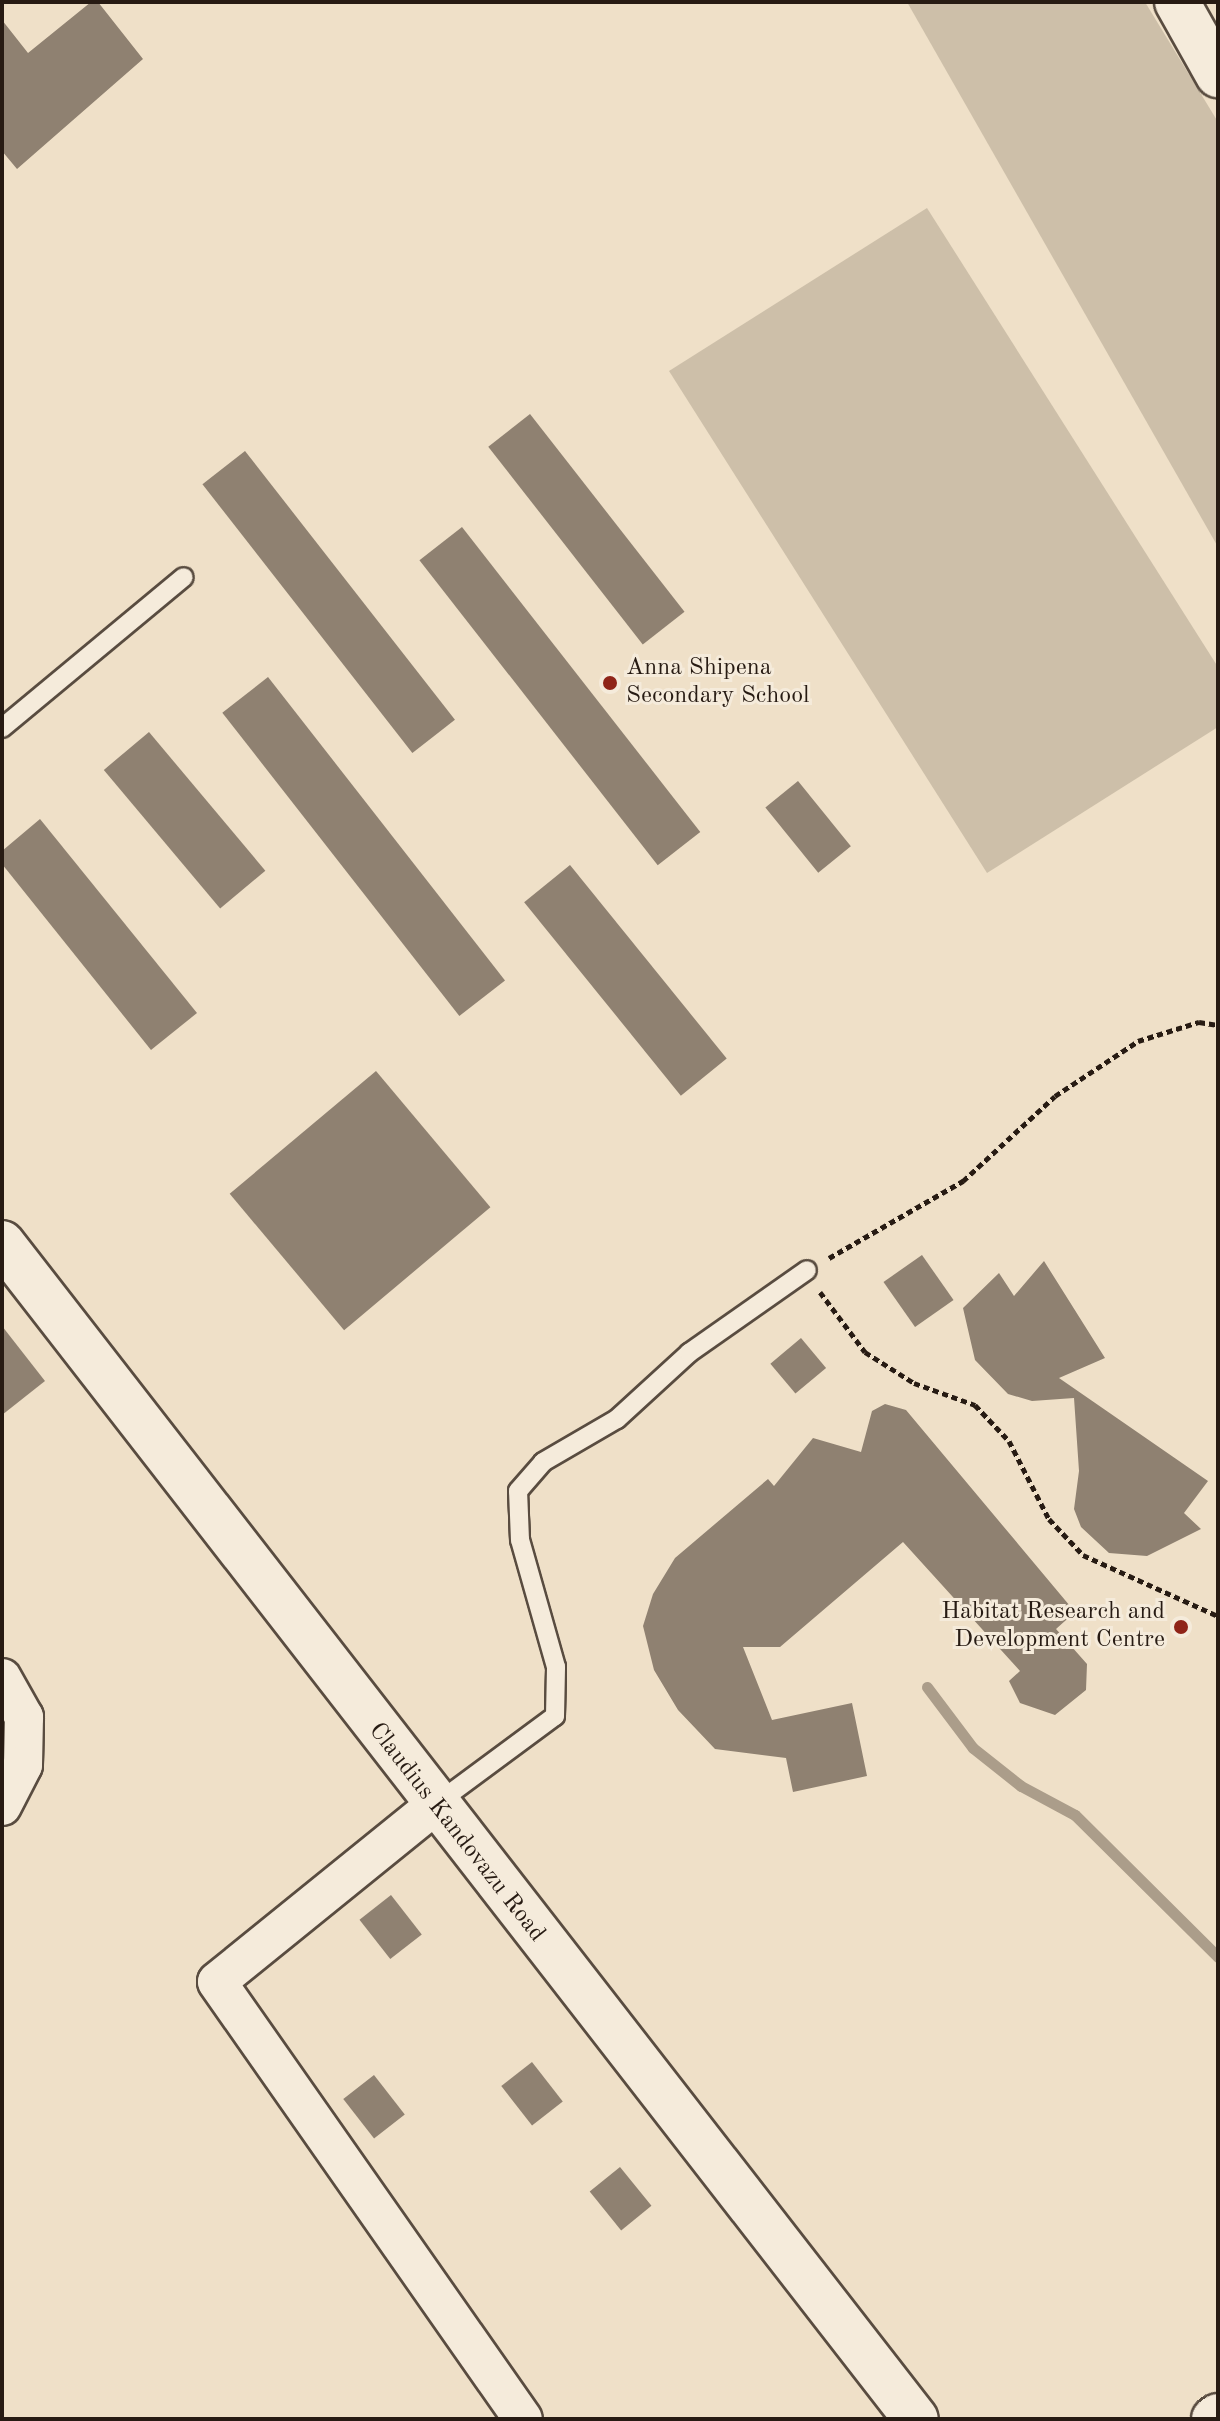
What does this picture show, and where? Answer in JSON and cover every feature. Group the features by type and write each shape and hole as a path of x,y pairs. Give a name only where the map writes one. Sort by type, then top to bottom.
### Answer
{"street":[{"path":"1177,2 1218,75"},
{"name":"Claudius Kandovazu Road","path":"2,1243 434,1806 916,2419"},
{"path":"2,1678 24,1717 23,1765 2,1806"},
{"path":"434,1806 217,1982 523,2419"}],"lane":[{"path":"2,728 184,577"},
{"path":"434,1806 555,1716 556,1667 520,1540 518,1491 543,1462 617,1419 689,1353 807,1270"}],"path":[{"path":"1218,1025 1199,1022 1138,1041 1055,1096 963,1181 807,1270 832,1314 865,1352 914,1383 975,1405 1009,1441 1049,1519 1083,1555 1218,1616"}],"shaded area":[{"path":"907,2 1145,2 1218,122 1218,547"},
{"path":"927,208 1218,667 1218,727 987,873 669,371"}],"building":[{"path":"91,2 98,2 143,59 17,169 2,151 2,20 28,53"},
{"path":"530,414 685,612 643,644 488,447"},
{"path":"245,451 455,720 412,753 202,484"},
{"path":"462,527 700,832 658,865 419,560"},
{"path":"268,677 505,980 459,1016 222,713"},
{"path":"149,732 265,871 220,909 104,770"},
{"path":"798,781 851,846 818,873 765,807"},
{"path":"40,819 197,1013 151,1050 2,864 2,851"},
{"path":"570,865 727,1059 681,1096 524,902"},
{"path":"376,1071 490,1207 344,1330 230,1194"},
{"path":"922,1255 954,1300 915,1327 883,1282"},
{"path":"1044,1261 1105,1358 1059,1378 1208,1481 1184,1513 1201,1529 1147,1556 1109,1553 1081,1527 1074,1509 1079,1471 1074,1398 1032,1401 1008,1394 975,1360 963,1308 999,1273 1014,1296"},
{"path":"2,1326 45,1381 2,1415"},
{"path":"801,1338 826,1368 795,1394 770,1364"},
{"path":"885,1404 906,1410 1075,1612 1056,1629 1087,1664 1086,1690 1055,1715 1020,1703 1009,1681 1020,1671 903,1542 780,1647 743,1647 772,1720 852,1703 867,1776 793,1792 786,1758 715,1749 678,1710 654,1670 643,1626 653,1594 675,1558 768,1479 774,1486 813,1438 861,1452 872,1411"},
{"path":"391,1895 422,1934 390,1959 359,1920"},
{"path":"532,2062 563,2101 532,2125 501,2086"},
{"path":"374,2075 405,2114 374,2138 343,2099"},
{"path":"620,2167 651,2206 621,2230 590,2192"}],"waterway":[{"path":"927,1687 973,1748 1021,1786 1075,1815 1218,1957"}],"place":[{"name":"Anna Shipena Secondary School","path":"610,683"},
{"name":"Habitat Research and Development Centre","path":"1181,1627"}]}
